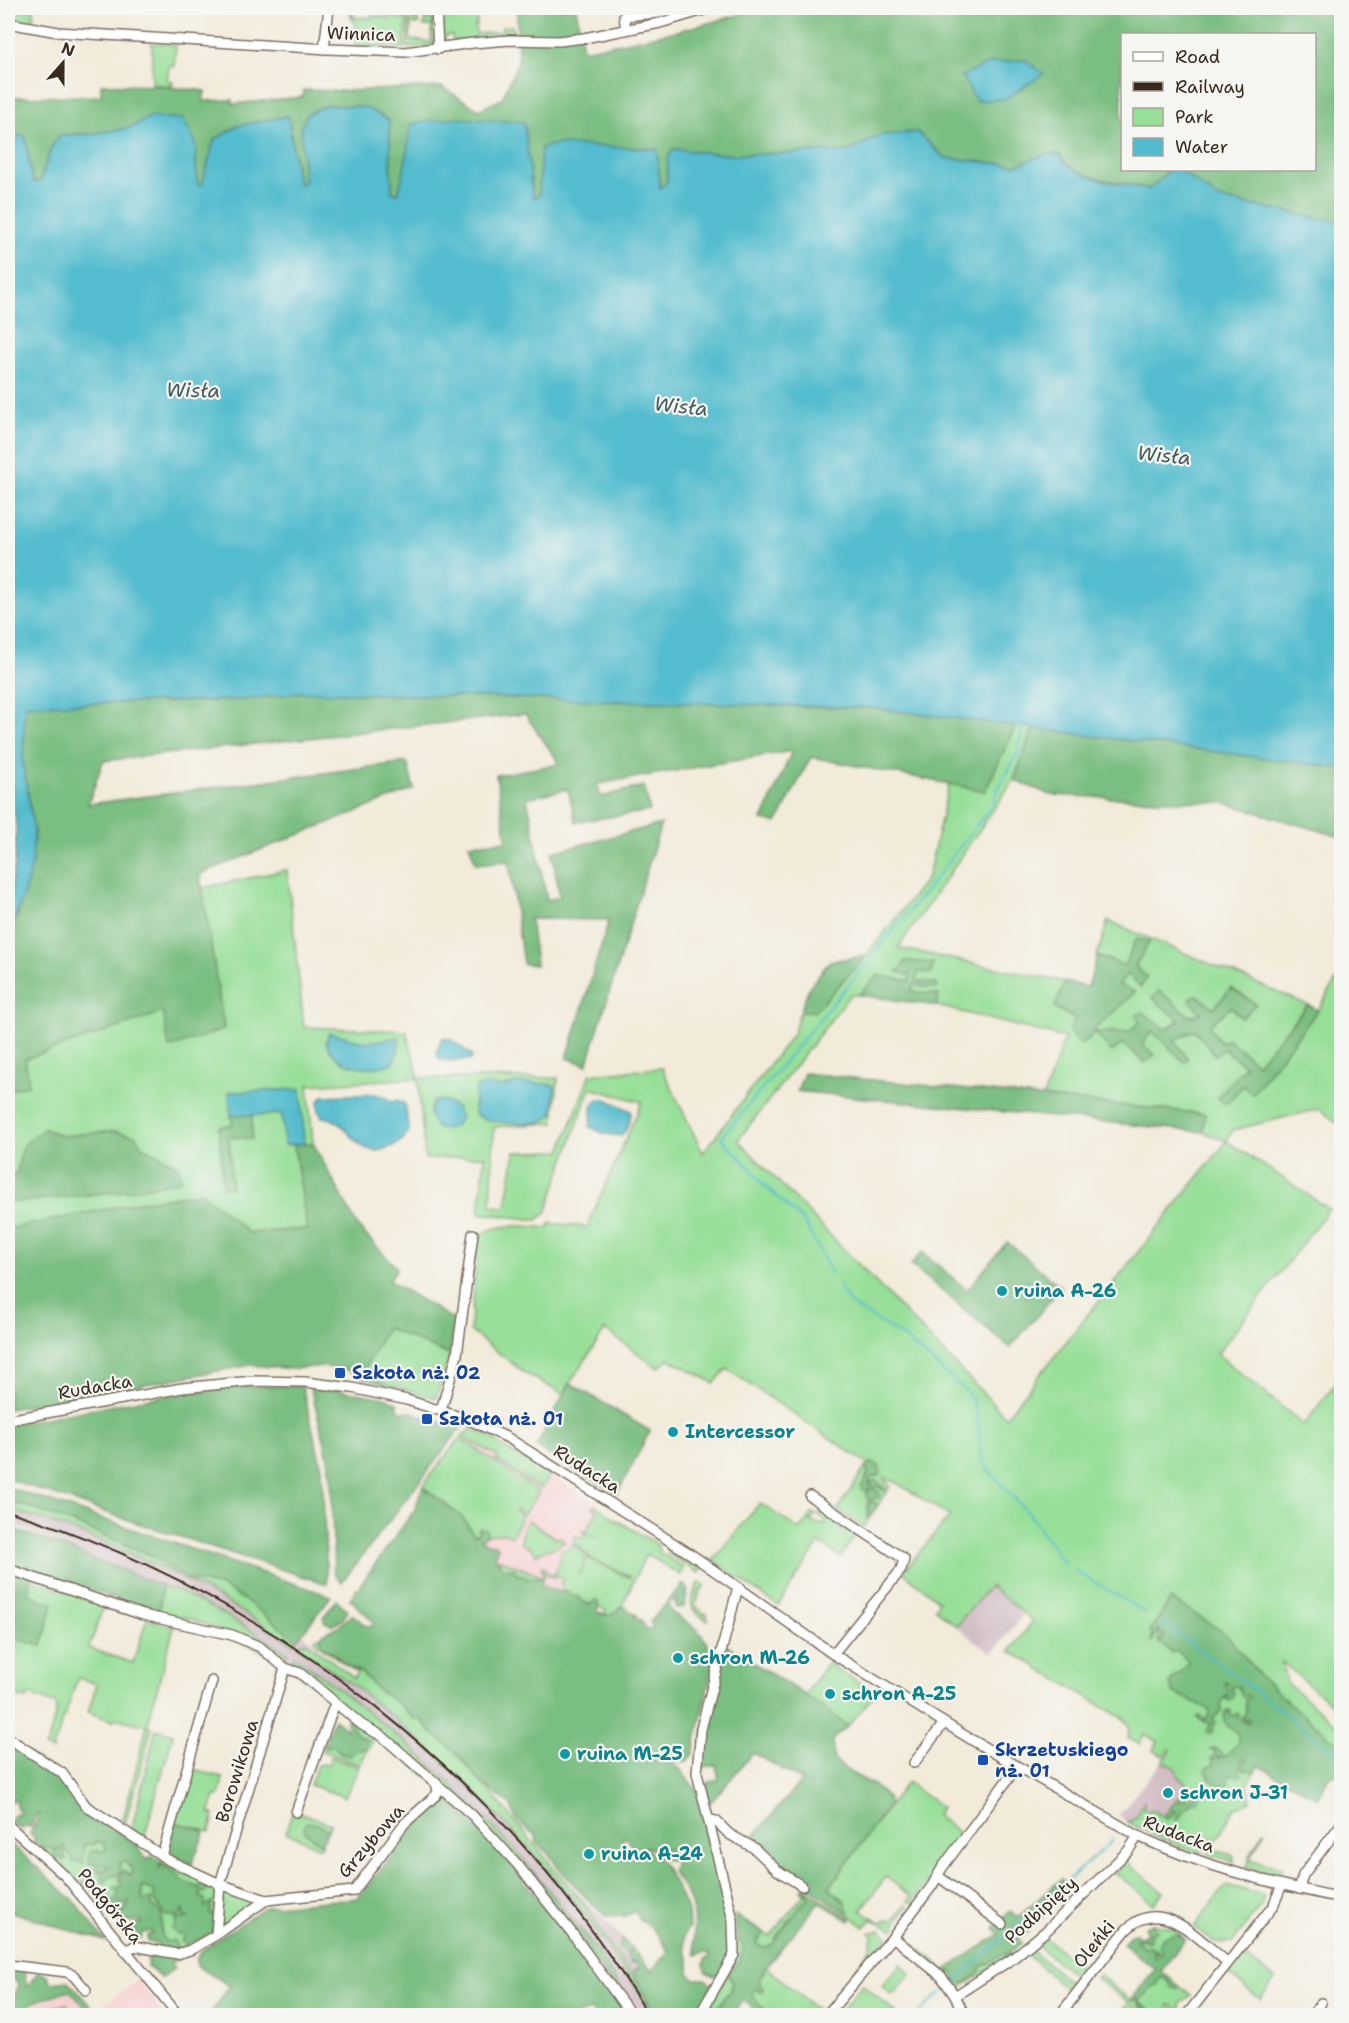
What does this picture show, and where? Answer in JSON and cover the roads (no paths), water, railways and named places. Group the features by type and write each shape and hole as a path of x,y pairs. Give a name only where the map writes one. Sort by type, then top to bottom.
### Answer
{"street":[{"path":"324,49 328,8"},
{"path":"436,8 438,49"},
{"path":"626,30 624,16 658,13 674,8"},
{"name":"Winnica","path":"8,23 58,32 391,52 509,40 559,41 626,30 711,8"},
{"path":"441,1410 457,1355 473,1234"},
{"name":"Rudacka","path":"8,1419 182,1388 253,1381 305,1382 345,1387 391,1396 478,1423 508,1438 665,1538 833,1654 1017,1767 1138,1836 1160,1847 1197,1860 1282,1885 1341,1898"},
{"path":"810,1496 904,1559 900,1570 833,1654"},
{"path":"11,1570 143,1615 232,1635 260,1647 285,1668 300,1673 362,1725 382,1736 472,1815 517,1864 572,1933 632,2016"},
{"path":"699,2016 734,1954 733,1920 697,1773 697,1754 706,1708 738,1587"},
{"name":"Borowikowa","path":"220,1884 285,1668"},
{"path":"162,1856 212,1681"},
{"path":"297,1812 335,1703"},
{"path":"914,1763 944,1723"},
{"name":"Grzybowa","path":"8,1737 62,1773 86,1806 162,1856 220,1884 266,1900 354,1891 404,1824 436,1796 438,1791 436,1782"},
{"path":"826,2016 894,1937 1017,1767"},
{"path":"709,1821 716,1821 726,1832 754,1848 777,1870 802,1886"},
{"path":"1299,1889 1303,1875 1341,1823"},
{"name":"Podgórska","path":"8,1825 65,1876 179,2016"},
{"name":"Podbipięty","path":"955,1996 1012,1959 1046,1930 1128,1851 1138,1836"},
{"path":"938,1876 1002,1924"},
{"path":"216,1935 220,1884"},
{"path":"1186,2016 1274,1904 1282,1885"},
{"path":"126,1952 134,1946 177,1954 190,1950 266,1900"},
{"name":"Oleńki","path":"1059,2016 1128,1927 1146,1918 1163,1917 1177,1923 1227,1962"},
{"path":"894,1937 938,1973 955,1996 964,2016"},
{"path":"8,1965 67,1972 74,1976 86,1990"},
{"path":"1312,2016 1321,2003"}],"water":[{"path":"1025,60 1044,74 1005,99 976,101 962,76 990,63"},
{"name":"Wisła","path":"326,105 365,107 389,120 392,192 398,194 411,124 454,118 524,122 533,198 539,195 541,148 556,144 657,149 660,188 667,182 668,158 673,149 732,155 849,151 881,135 917,132 945,158 1016,165 1046,154 1059,154 1067,163 1088,176 1150,189 1169,171 1180,171 1219,199 1341,222 1341,768 874,708 304,692 243,700 25,705 23,762 34,832 32,867 8,941 8,901 15,862 16,825 8,763 8,136 25,136 33,182 40,182 51,148 60,135 91,134 129,128 150,117 183,119 195,141 197,183 202,185 214,140 237,126 288,116 298,183 304,183 301,127 307,114"},
{"path":"329,1033 366,1041 399,1037 398,1052 392,1064 373,1067 354,1066 337,1058 331,1051 326,1042"},
{"path":"442,1038 450,1039 472,1055 471,1060 439,1059 437,1052"},
{"path":"518,1083 555,1086 553,1114 541,1122 526,1123 498,1122 476,1115 474,1107 476,1087 488,1085 500,1087"},
{"path":"301,1089 304,1144 284,1145 282,1114 231,1116 229,1092"},
{"path":"375,1094 392,1102 398,1100 405,1104 409,1131 400,1142 388,1148 377,1151 360,1145 340,1124 322,1117 319,1112 318,1102 323,1096"},
{"path":"598,1099 606,1099 631,1111 629,1125 621,1136 605,1134 590,1127 593,1104"},
{"path":"442,1100 455,1106 461,1117 452,1127 438,1129 431,1119 430,1109 433,1101"}],"waterway":[{"path":"832,1274 804,1222 764,1185 721,1138 925,892 994,803 998,789 1019,751 1022,725"},
{"path":"838,1284 850,1304 901,1335 968,1393 976,1411 981,1450 987,1469 1030,1515 1065,1565"},
{"path":"1074,1570 1146,1613"},
{"path":"1162,1623 1256,1691 1342,1759"},
{"path":"952,1983 1113,1840"},
{"path":"916,2016 942,1992"},
{"path":"852,2011 857,2016"}],"railway":[{"path":"8,1511 106,1547 200,1591 289,1645 374,1705 453,1774 525,1848 591,1929 649,2016"}],"place":[{"name":"ruina A-26","path":"1002,1291"},
{"name":"Szkoła nż. 02","path":"340,1373"},
{"name":"Szkoła nż. 01","path":"427,1419"},
{"name":"Intercessor","path":"673,1432"},
{"name":"schron M-26","path":"678,1658"},
{"name":"schron A-25","path":"830,1694"},
{"name":"ruina M-25","path":"565,1754"},
{"name":"Skrzetuskiego nż. 01","path":"983,1760"},
{"name":"schron J-31","path":"1168,1793"},
{"name":"ruina A-24","path":"589,1854"}]}
